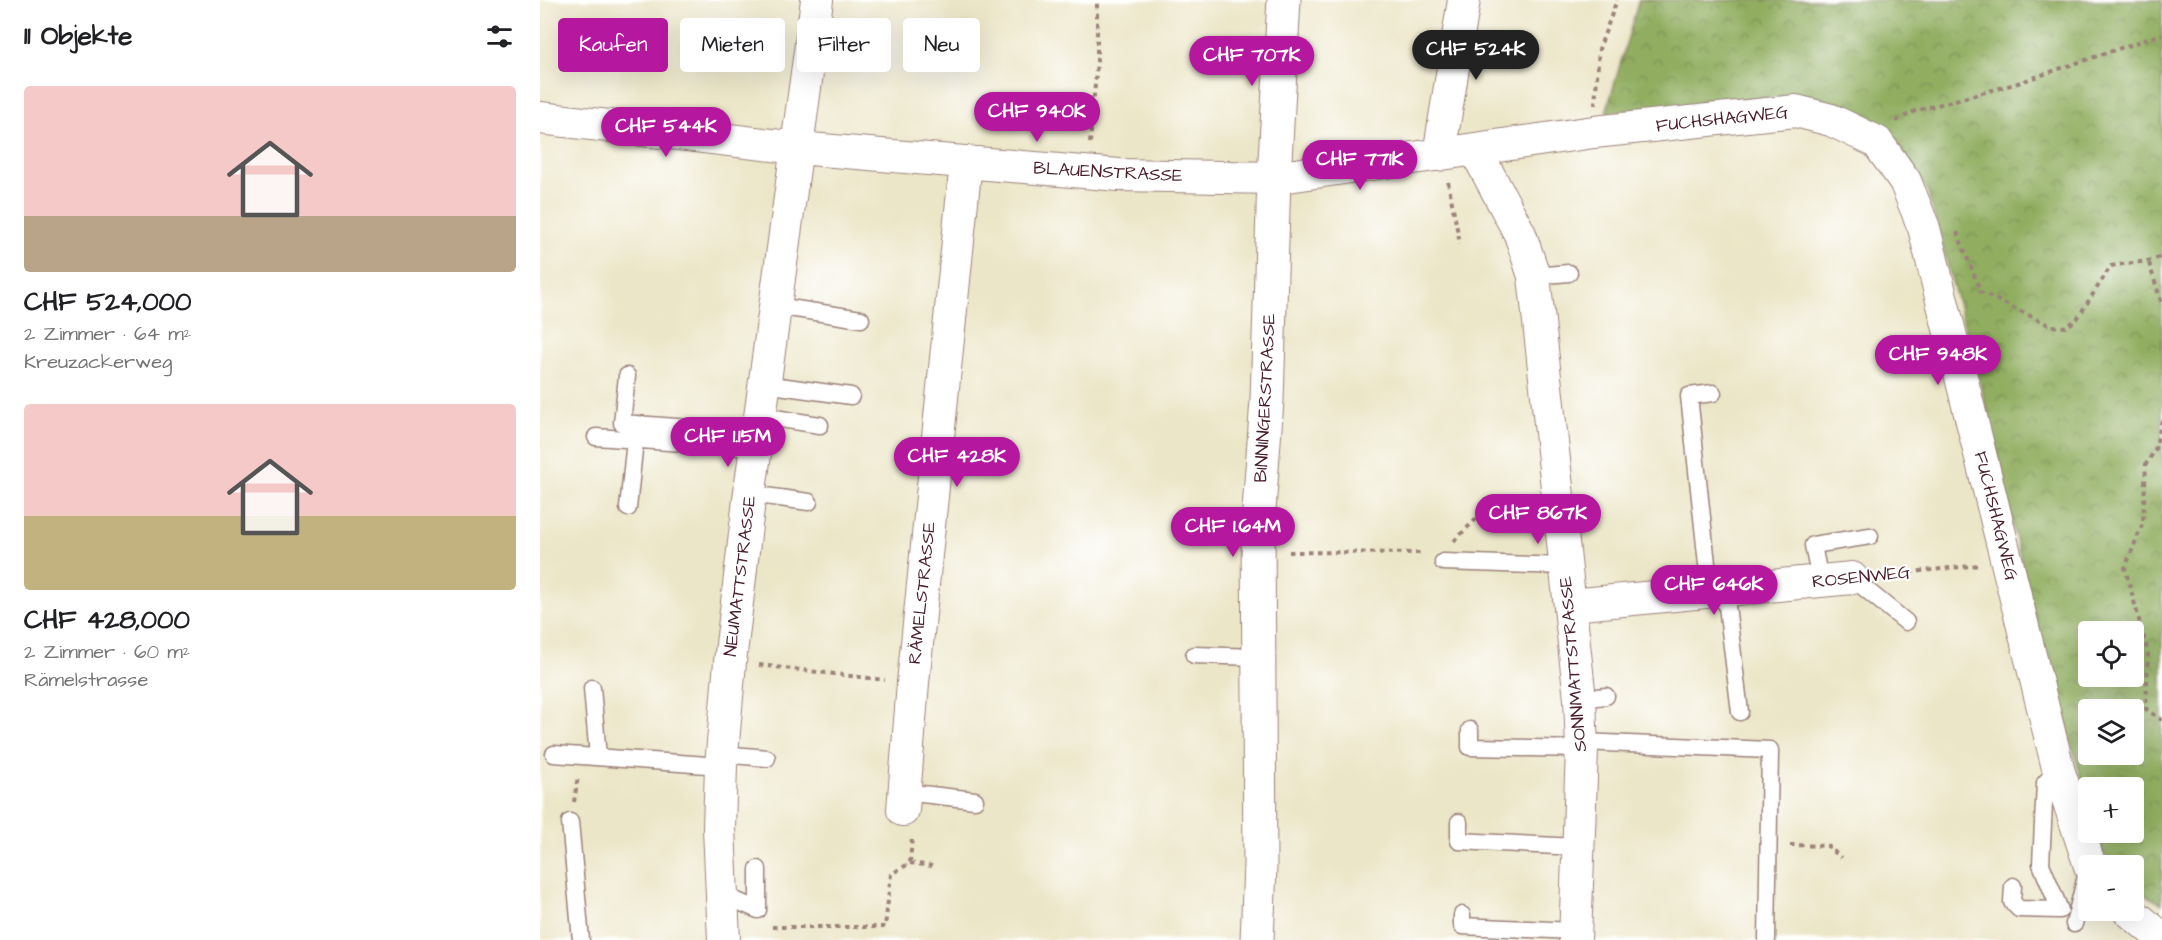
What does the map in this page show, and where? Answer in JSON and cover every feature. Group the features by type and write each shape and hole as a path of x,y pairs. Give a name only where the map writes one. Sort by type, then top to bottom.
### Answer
{"main road":[{"name":"BINNINGERSTRASSE","path":"1257,940 1260,854 1258,525 1267,400 1274,178 1284,0"}],"street":[{"name":"NEUMATTSTRASSE","path":"724,940 721,894 721,760 730,662 758,432 798,148 816,0"},
{"path":"1441,155 1464,0"},
{"name":"FUCHSHAGWEG","path":"1274,178 1476,151 1594,132 1796,111 1831,120 1877,142 1905,181 1924,228 2059,769 2086,855"},
{"name":"BLAUENSTRASSE","path":"540,118 798,148 966,162 1089,172 1274,178"},
{"name":"SONNMATTSTRASSE","path":"1476,151 1520,234 1534,276 1565,566 1571,605 1593,698 1582,746 1575,935"},
{"name":"RÄMELSTRASSE","path":"903,801 966,162"},
{"name":"ROSENWEG","path":"1571,605 1852,578"},
{"path":"2141,921 2162,938"}],"lane":[{"path":"1534,276 1569,273"},
{"path":"776,306 861,319"},
{"path":"627,376 622,423 758,432"},
{"path":"765,384 851,396"},
{"path":"1713,393 1689,396 1718,591 1740,712"},
{"path":"596,437 635,440 758,432 820,425"},
{"path":"628,508 635,440"},
{"path":"750,494 809,502"},
{"path":"1820,581 1813,545 1870,536"},
{"path":"1441,554 1565,566"},
{"path":"1852,578 1906,622"},
{"path":"1194,655 1258,657"},
{"path":"592,688 598,757"},
{"path":"1470,730 1470,747 1582,746 1770,750 1767,940"},
{"path":"554,754 721,760 767,758"},
{"path":"2059,769 2045,783 2041,864 2060,910 2074,932"},
{"path":"903,801 975,800"},
{"path":"570,822 581,940"},
{"path":"1459,822 1459,841 1577,847"},
{"path":"721,894 758,910 758,869"},
{"path":"2013,886 2012,902 2019,909 2060,910"},
{"path":"2074,932 2078,914"},
{"path":"1462,915 1462,926 1575,935"}],"path":[{"path":"1089,172 1097,62 1097,0"},
{"path":"1594,132 1599,49 1617,0"},
{"path":"1865,135 1915,111 2014,84 2162,34"},
{"path":"1441,155 1460,244"},
{"path":"1924,228 1957,232 1981,292 2051,326 2066,327 2077,319 2111,266 2131,261 2149,263 2162,256"},
{"path":"2149,263 2162,304"},
{"path":"2162,420 2155,450 2146,464 2143,523 2125,568 2148,653 2146,709 2162,720"},
{"path":"1289,552 1441,554 1479,516 1560,515"},
{"name":"ROSENWEG","path":"1852,578 2008,562"},
{"path":"730,662 913,683"},
{"path":"903,801 914,814 910,863"},
{"path":"1768,844 1828,846 1841,858"},
{"path":"770,927 885,927 891,874 910,863 932,866"}],"green space":[{"path":"1639,0 2162,0 2162,904 2144,894 2144,855 2105,855 2102,852 2100,843 2144,843 2144,777 2081,777 2031,604 1982,391 1927,189 1888,129 1796,95 1606,113"}]}
